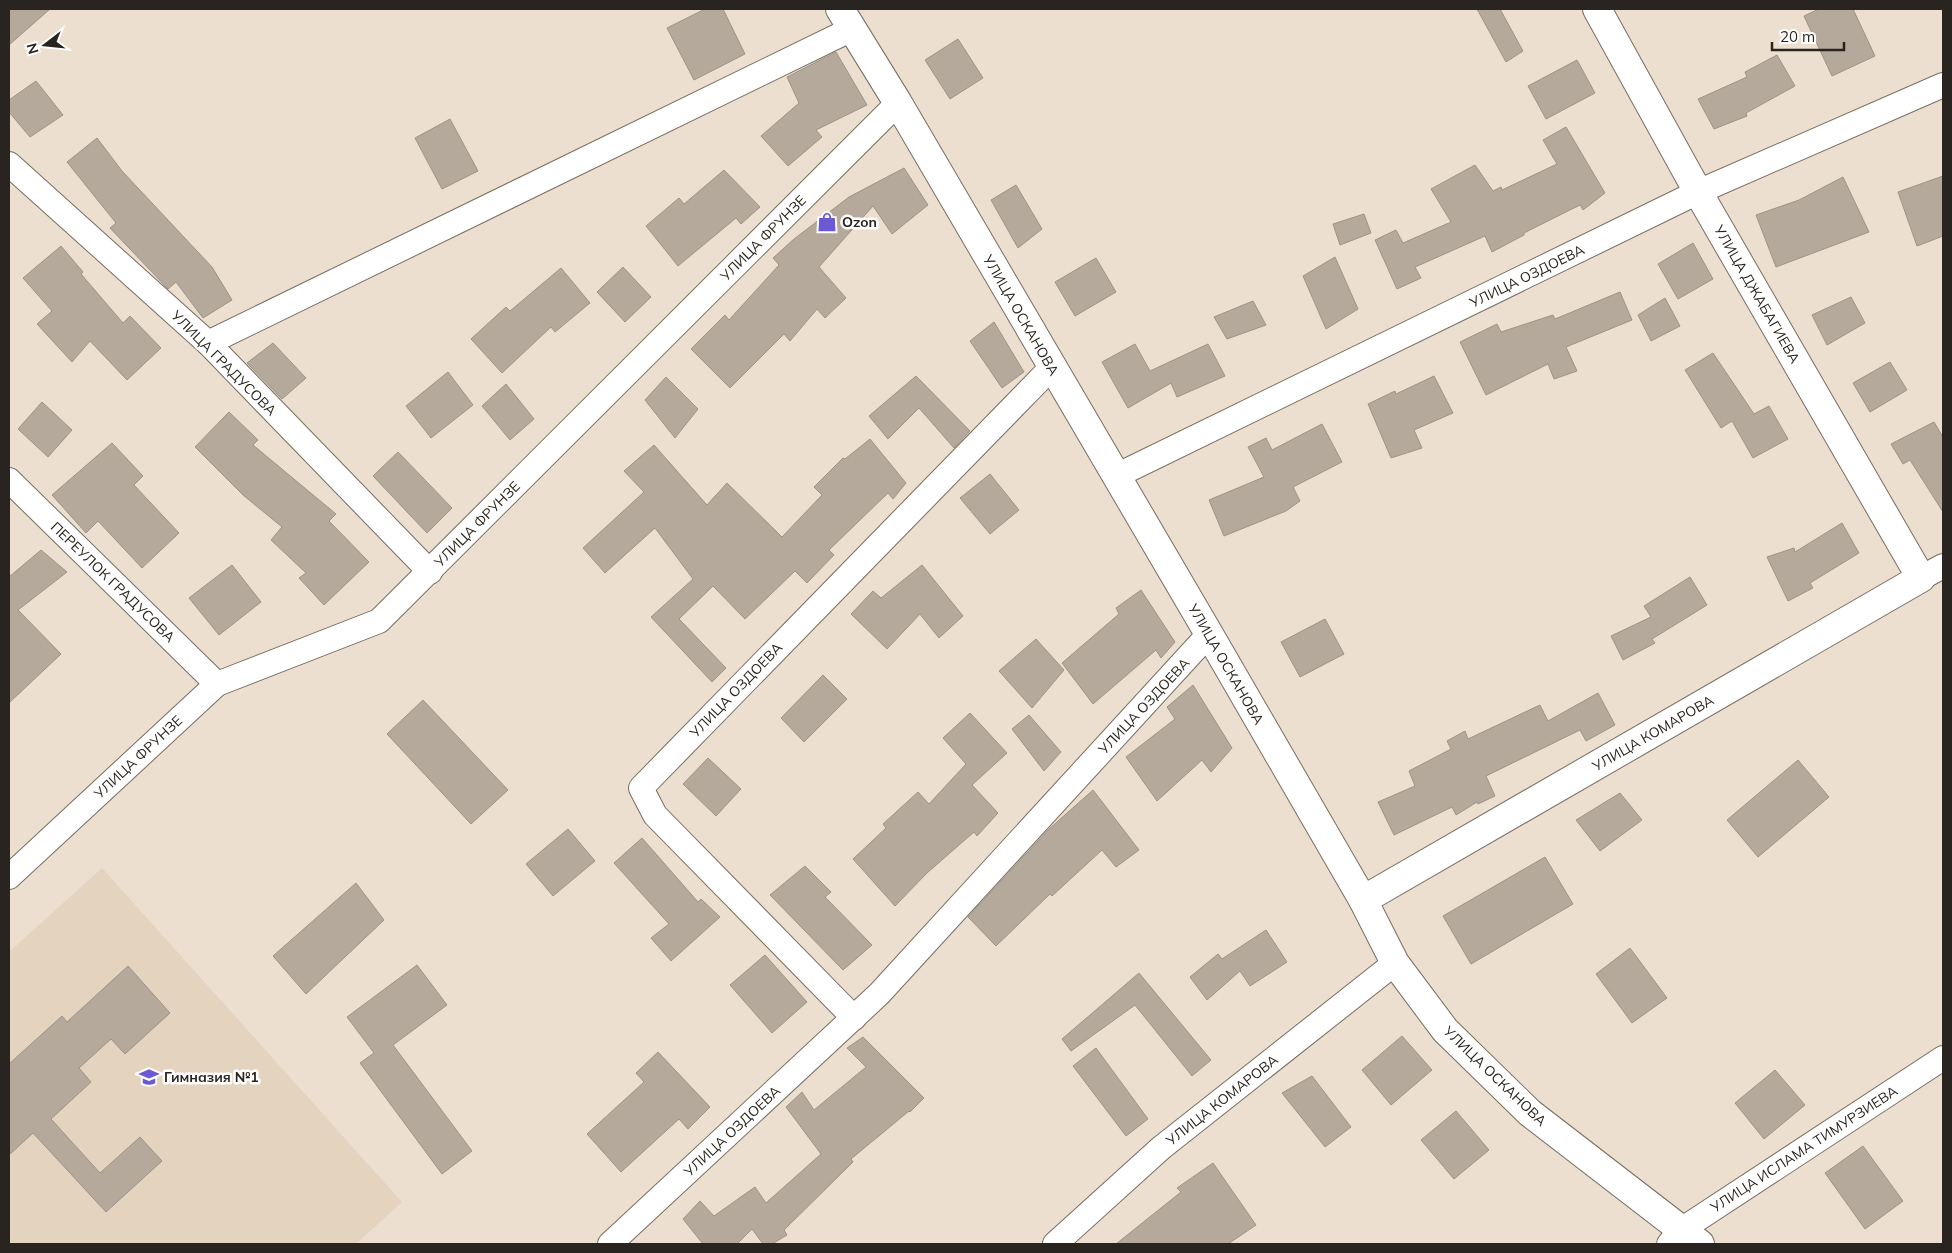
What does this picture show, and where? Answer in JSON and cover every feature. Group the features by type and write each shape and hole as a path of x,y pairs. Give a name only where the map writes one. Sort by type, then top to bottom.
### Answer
{"main road":[{"name":"УЛИЦА ДЖАБАГИЕВА","path":"1598,9 1698,192 1932,572"},
{"name":"УЛИЦА ОСКАНОВА","path":"846,19 898,103 1209,634 1362,900 1395,963 1445,1030 1530,1113 1683,1239"},
{"name":"УЛИЦА КОМАРОВА","path":"1362,900 1932,572"}],"street":[{"path":"208,343 846,19"},
{"name":"УЛИЦА ОЗДОЕВА","path":"1116,476 1698,192 1943,85"},
{"name":"УЛИЦА ФРУНЗЕ","path":"9,877 217,684 379,621 898,103"},
{"name":"УЛИЦА ГРАДУСОВА","path":"9,164 208,343 430,572"},
{"name":"УЛИЦА ОЗДОЕВА","path":"854,1018 655,815 641,788 1052,367"},
{"name":"ПЕРЕУЛОК ГРАДУСОВА","path":"9,480 217,684"},
{"name":"УЛИЦА ОЗДОЕВА","path":"610,1244 879,994 1209,634"},
{"name":"УЛИЦА КОМАРОВА","path":"1055,1244 1161,1148 1395,963"},
{"name":"УЛИЦА ИСЛАМА ТИМУРЗИЕВА","path":"1683,1239 1943,1058"}],"shaded area":[{"name":"Гимназия №1","path":"102,868 402,1202 356,1244 9,1244 9,952"}],"building":[{"path":"9,9 50,9 9,45"},
{"path":"705,9 723,9 745,54 694,80 667,28"},
{"path":"1477,9 1500,9 1523,51 1506,62"},
{"path":"1819,9 1853,9 1875,56 1832,76 1804,16"},
{"path":"958,39 983,78 950,99 925,60"},
{"path":"836,52 867,105 816,130 822,137 788,166 761,136 799,103 787,77"},
{"path":"1777,55 1795,86 1746,113 1747,116 1714,129 1698,99 1747,77 1745,72"},
{"path":"1577,60 1595,93 1546,119 1528,86"},
{"path":"36,81 63,115 30,137 9,112 9,100"},
{"path":"450,119 478,171 442,189 415,138"},
{"path":"1566,127 1605,193 1583,210 1580,205 1524,233 1524,235 1492,252 1485,236 1415,267 1421,278 1397,289 1375,240 1396,230 1403,243 1451,222 1431,189 1475,165 1493,191 1501,187 1502,190 1557,164 1543,140"},
{"path":"97,138 122,171 212,267 232,300 203,318 176,282 168,289 110,228 116,223 67,162"},
{"path":"904,168 928,205 892,234 873,206 819,267 846,298 825,318 817,309 790,341 784,334 730,388 691,349 725,315 729,320 779,265 773,258 794,239 849,197"},
{"path":"724,170 760,207 741,224 736,218 678,266 646,226 679,198 684,204"},
{"path":"1943,176 1943,236 1917,246 1898,192"},
{"path":"1843,177 1869,232 1776,267 1756,215 1799,200"},
{"path":"1016,185 1042,229 1018,248 991,200"},
{"path":"1364,214 1371,233 1340,245 1333,224"},
{"path":"1693,243 1713,279 1678,299 1658,264"},
{"path":"61,246 83,272 81,274 123,323 130,316 161,348 127,380 90,341 72,362 37,324 52,311 23,278"},
{"path":"1335,257 1358,309 1326,329 1303,276"},
{"path":"1096,258 1116,292 1075,316 1055,282"},
{"path":"623,267 651,297 625,322 597,292"},
{"path":"561,268 590,303 555,332 551,327 502,373 471,339 506,307 510,311"},
{"path":"1620,292 1632,320 1566,347 1577,371 1554,379 1548,364 1486,395 1460,342 1497,324 1501,332 1553,315 1555,319"},
{"path":"1851,297 1865,323 1827,345 1812,315"},
{"path":"1665,298 1680,326 1651,341 1638,315"},
{"path":"1253,301 1266,325 1227,339 1214,317"},
{"path":"994,322 1024,372 1002,388 970,341"},
{"path":"273,343 306,378 282,399 247,363"},
{"path":"1135,344 1150,371 1208,344 1225,376 1177,397 1171,383 1128,408 1102,362"},
{"path":"1713,353 1754,414 1769,406 1788,439 1753,458 1732,421 1721,428 1685,370"},
{"path":"1890,362 1907,390 1870,412 1853,383"},
{"path":"448,372 473,405 431,438 406,406"},
{"path":"916,376 970,431 954,448 919,408 888,439 869,416"},
{"path":"1434,376 1453,413 1414,430 1422,448 1391,458 1368,404 1395,391 1396,394"},
{"path":"666,377 698,409 675,438 645,400"},
{"path":"506,384 534,419 510,440 482,406"},
{"path":"42,402 72,430 48,457 18,429"},
{"path":"229,412 258,440 253,445 336,514 329,521 369,562 324,605 299,578 306,573 271,540 282,527 243,495 195,447"},
{"path":"1934,422 1943,437 1943,512 1910,460 1903,464 1891,444"},
{"path":"1322,424 1342,462 1293,487 1300,501 1286,511 1224,536 1209,500 1264,477 1248,447 1266,438 1272,450"},
{"path":"870,439 906,483 893,499 888,493 829,550 834,555 807,583 795,571 745,619 713,586 679,619 726,668 712,682 651,617 693,579 655,528 605,573 583,548 644,492 624,471 654,445 707,505 727,483 782,537 822,495 814,487 843,458 845,459"},
{"path":"112,443 143,476 134,485 179,533 142,568 98,521 86,533 52,495"},
{"path":"398,452 452,508 427,533 373,476"},
{"path":"990,474 1019,510 990,534 960,498"},
{"path":"1842,523 1859,553 1810,583 1813,588 1788,601 1767,557 1794,548 1795,552"},
{"path":"41,550 67,572 18,610 61,654 9,703 9,577"},
{"path":"232,565 261,602 219,635 189,598"},
{"path":"922,565 963,616 939,638 920,614 887,649 851,614 873,591 881,598"},
{"path":"1690,577 1707,605 1652,639 1655,643 1623,660 1611,636 1651,617 1644,606"},
{"path":"1141,590 1175,642 1161,658 1156,650 1093,704 1062,663 1119,614 1116,608"},
{"path":"1325,619 1344,654 1300,677 1281,642"},
{"path":"1036,639 1064,670 1032,708 999,671"},
{"path":"823,675 847,699 804,742 781,718"},
{"path":"1193,685 1232,748 1211,772 1202,760 1157,801 1126,757 1175,719 1167,707"},
{"path":"1598,693 1615,725 1586,741 1580,730 1486,776 1495,796 1478,804 1477,802 1456,815 1452,807 1394,835 1378,802 1415,786 1409,771 1451,749 1447,741 1465,731 1468,739 1540,705 1548,721"},
{"path":"423,700 508,790 471,824 387,734"},
{"path":"970,713 1007,753 972,785 998,813 977,836 974,832 927,873 895,906 853,859 886,828 883,824 918,792 929,804 966,764 943,738"},
{"path":"1029,715 1061,752 1044,771 1012,729"},
{"path":"708,758 741,789 716,816 683,784"},
{"path":"1798,760 1829,797 1758,857 1727,820"},
{"path":"1093,790 1139,850 1116,867 1102,850 1052,896 1050,894 996,946 968,917 1049,829"},
{"path":"1620,793 1642,820 1600,851 1576,820"},
{"path":"568,829 595,861 553,896 526,864"},
{"path":"642,838 698,902 701,899 720,917 671,961 651,938 669,924 614,863"},
{"path":"1545,857 1573,904 1471,964 1443,916"},
{"path":"805,866 831,892 825,897 872,945 843,970 770,895"},
{"path":"356,883 384,920 306,994 273,956"},
{"path":"1266,930 1287,962 1250,986 1240,971 1207,1000 1190,977 1218,954 1222,959"},
{"path":"1630,948 1667,998 1632,1023 1596,974"},
{"path":"765,955 807,1002 772,1033 730,985"},
{"path":"417,965 447,1005 393,1045 472,1151 442,1174 360,1063 374,1053 347,1017"},
{"path":"128,966 170,1013 125,1054 111,1039 79,1068 91,1082 51,1119 100,1173 140,1137 162,1161 106,1212 33,1133 9,1155 9,1064 62,1016 67,1022"},
{"path":"1139,973 1211,1060 1192,1076 1135,1005 1071,1051 1062,1039"},
{"path":"1402,1036 1432,1070 1391,1105 1362,1070"},
{"path":"863,1037 924,1098 910,1112 851,1159 853,1162 784,1230 787,1235 772,1244 763,1244 752,1229 737,1244 703,1244 683,1219 700,1201 714,1216 755,1187 766,1203 821,1154 786,1107 802,1092 814,1110 866,1067 847,1048"},
{"path":"1096,1048 1148,1119 1126,1136 1073,1066"},
{"path":"658,1052 710,1107 688,1129 679,1119 621,1172 587,1134 644,1082 636,1073"},
{"path":"1775,1070 1805,1105 1764,1139 1735,1103"},
{"path":"1312,1076 1351,1127 1325,1147 1282,1093"},
{"path":"1456,1111 1489,1150 1454,1179 1421,1140"},
{"path":"1863,1146 1903,1201 1865,1229 1825,1173"},
{"path":"1213,1163 1256,1225 1228,1244 1116,1244 1181,1192 1177,1188"}],"place":[{"name":"Ozon","path":"827,222"},
{"name":"Гимназия №1","path":"149,1077"}]}
